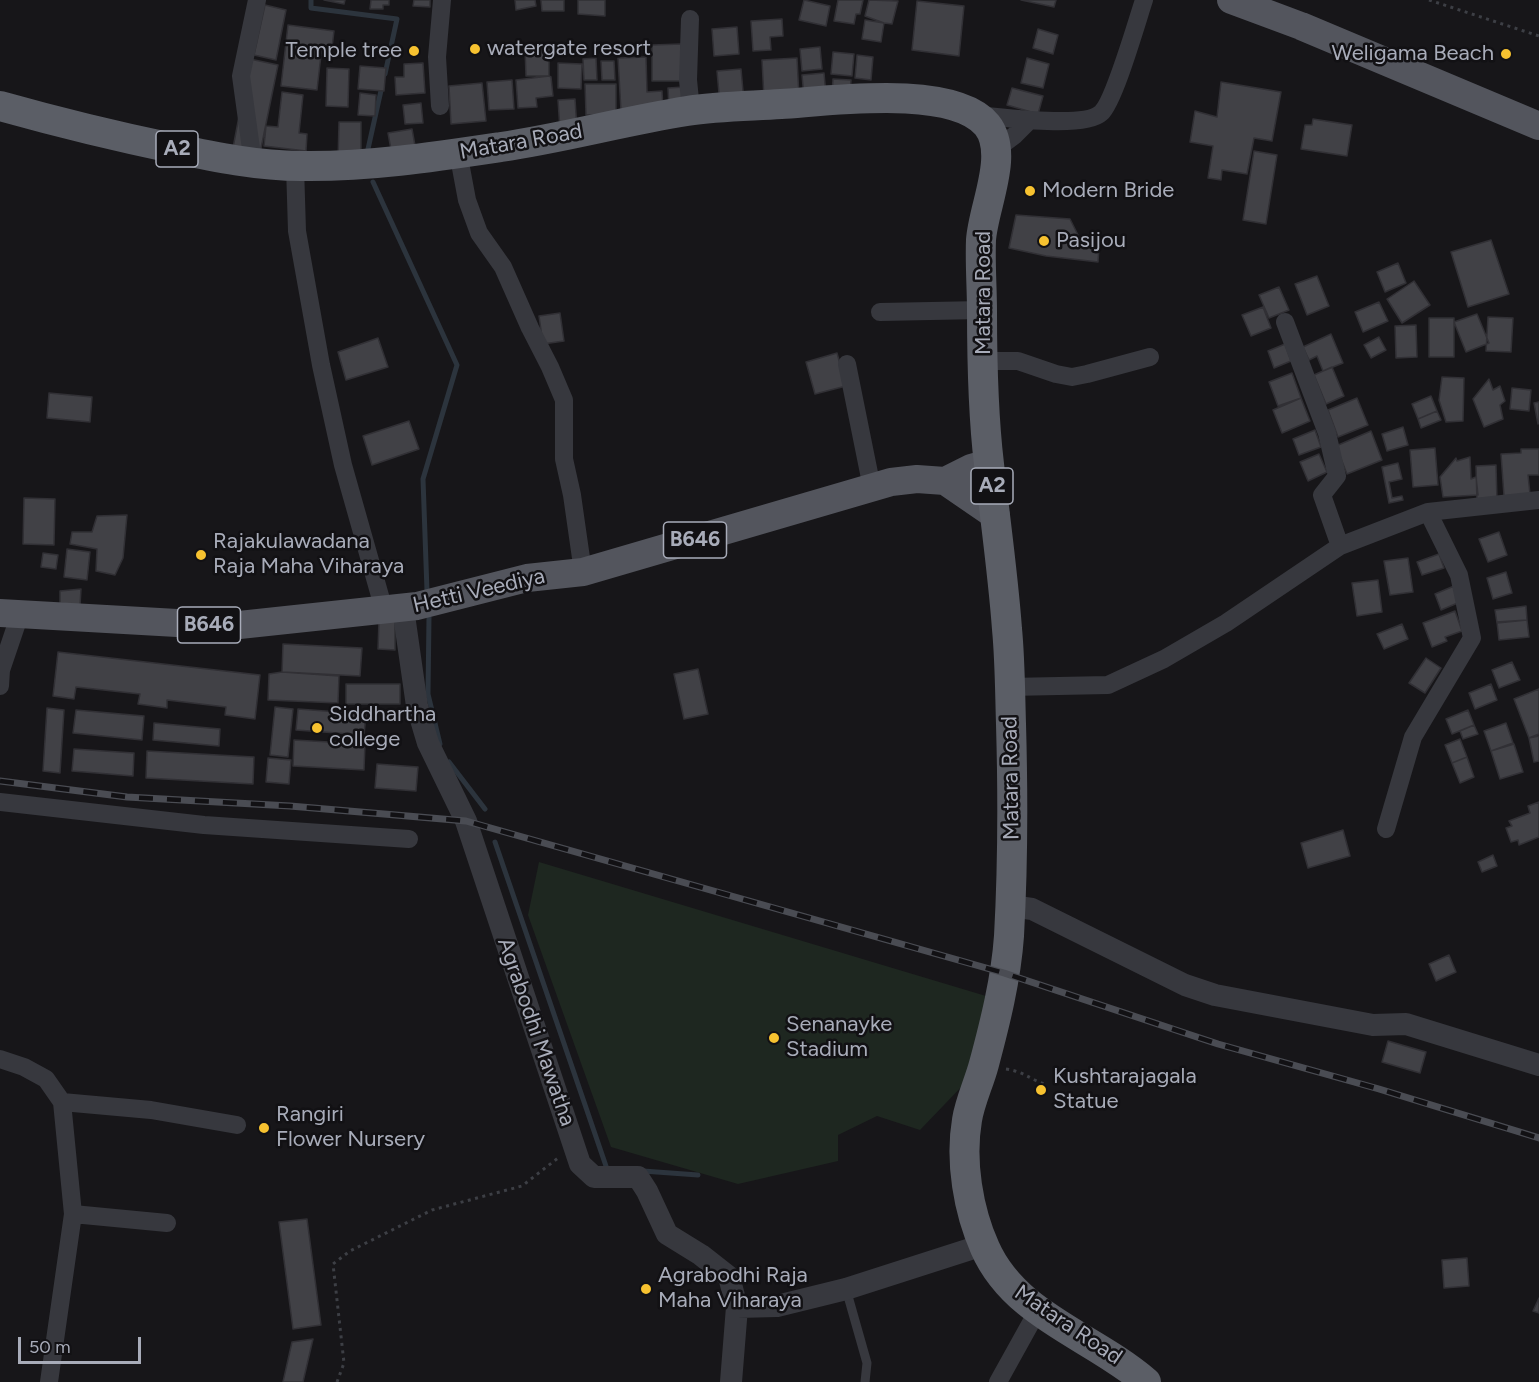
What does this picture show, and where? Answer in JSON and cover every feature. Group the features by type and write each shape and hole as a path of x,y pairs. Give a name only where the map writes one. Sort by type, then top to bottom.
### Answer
{"highway":[{"name":"Matara Road","path":"0,106 103,134 253,163 296,166 368,165 552,138 691,110 885,98 944,104 962,108 976,115 993,135 995,150 994,184 981,240 983,360 988,463 1008,633 1012,846 1011,906 1004,974 983,1067 967,1117 964,1150 968,1184 974,1218 983,1245 993,1265 1007,1284 1022,1299 1128,1366 1146,1382"}],"main road":[{"path":"1231,0 1301,26 1539,126"},
{"name":"Hetti Veediya","path":"10,614 230,626 412,606 527,578 583,572 891,482 917,479 945,481 971,468 988,463"},
{"path":"945,481 996,516"}],"street":[{"path":"253,163 241,76 257,0"},
{"path":"440,106 437,57 442,0"},
{"path":"976,115 1030,120 1078,121 1090,119 1102,113 1112,95 1144,0"},
{"path":"690,19 688,80 691,110"},
{"path":"995,150 1030,120"},
{"path":"458,152 467,200 479,233 503,267 564,400 564,459 572,495 583,572"},
{"path":"296,166 297,231 321,364 344,465 412,606"},
{"path":"880,312 982,310"},
{"path":"1285,322 1327,433 1337,476 1322,495 1340,546"},
{"path":"983,360 1018,361 1056,374 1072,376 1150,357"},
{"path":"848,364 872,488"},
{"path":"1010,687 1108,685 1164,659 1226,623 1340,546 1428,512 1539,500"},
{"path":"1386,829 1413,737 1472,638 1459,575 1428,512"},
{"name":"Agrabodhi Mawatha","path":"412,606 417,706 428,742 466,821 580,1164 594,1177 638,1177 667,1234 701,1255 729,1277 737,1307 731,1382"},
{"path":"0,674 10,614"},
{"path":"0,802 204,825 409,839"},
{"path":"1011,906 1032,909 1185,985 1215,995 1373,1025 1406,1024 1539,1065"},
{"path":"0,1059 24,1067 46,1079 62,1102 73,1214 49,1382"},
{"path":"62,1102 151,1110 237,1125"},
{"path":"73,1214 167,1224"},
{"path":"737,1307 777,1306 846,1289 983,1245"},
{"path":"998,1382 1038,1310"}],"lane":[{"path":"846,1289 867,1363 865,1382"}],"path":[{"path":"1429,0 1539,36"},
{"path":"983,1067 1021,1071 1035,1081 1047,1085"},
{"path":"338,1382 344,1363 333,1264 350,1251 432,1210 522,1186 574,1146"}],"shaded area":[{"name":"Senanayke Stadium","path":"539,862 986,996 967,1081 920,1130 877,1116 838,1135 838,1161 738,1184 611,1147 528,915"}],"building":[{"path":"324,0 345,0 344,4"},
{"path":"371,0 389,0 389,5 383,5 383,9 370,9"},
{"path":"414,0 430,0 430,7 413,6"},
{"path":"515,0 535,0 536,6 516,10"},
{"path":"541,0 564,0 564,11 542,11"},
{"path":"578,0 605,0 605,16 578,14"},
{"path":"804,0 830,6 826,26 799,20"},
{"path":"838,0 863,0 860,14 856,14 854,24 834,21"},
{"path":"869,0 898,1 892,24 865,16"},
{"path":"1021,0 1056,0 1054,7"},
{"path":"917,1 964,6 959,56 912,50"},
{"path":"265,5 286,10 276,60 254,55"},
{"path":"782,19 783,36 770,37 771,50 753,51 751,21"},
{"path":"865,20 884,23 881,42 862,39"},
{"path":"288,25 334,31 331,56 321,55 317,90 281,86"},
{"path":"737,27 739,54 714,56 712,29"},
{"path":"1038,29 1058,35 1053,54 1033,48"},
{"path":"681,44 681,81 652,81 652,45"},
{"path":"820,47 822,69 802,71 800,49"},
{"path":"525,49 549,49 549,76 526,76"},
{"path":"833,52 854,54 852,76 831,74"},
{"path":"857,55 873,57 871,80 855,78"},
{"path":"646,57 647,92 662,91 663,110 621,111 618,58"},
{"path":"596,58 597,80 584,80 583,59"},
{"path":"797,58 799,97 764,99 762,60"},
{"path":"1027,58 1049,64 1043,88 1021,83"},
{"path":"250,59 278,65 259,158 232,153"},
{"path":"601,61 614,61 615,80 602,80"},
{"path":"423,63 425,93 396,95 395,77 404,77 404,64"},
{"path":"558,63 582,64 581,89 558,88"},
{"path":"360,66 386,68 384,91 358,89"},
{"path":"327,68 349,69 348,107 326,106"},
{"path":"741,69 744,102 720,105 717,71"},
{"path":"824,73 826,95 804,97 802,75"},
{"path":"549,76 553,96 536,98 537,107 518,108 516,80"},
{"path":"833,79 851,80 850,95 832,94"},
{"path":"512,80 514,109 489,110 487,82"},
{"path":"1221,82 1281,92 1272,141 1254,138 1247,174 1222,170 1221,180 1208,178 1213,146 1190,142 1195,111 1217,117"},
{"path":"482,83 486,121 451,124 449,86"},
{"path":"585,84 616,84 616,114 586,115"},
{"path":"684,87 685,109 669,110 668,88"},
{"path":"1012,88 1043,96 1038,114 1007,105"},
{"path":"282,92 303,95 299,133 307,134 306,151 264,146 266,126 278,127"},
{"path":"360,93 376,95 375,116 358,115"},
{"path":"575,99 577,129 560,130 558,100"},
{"path":"421,103 423,123 405,124 403,105"},
{"path":"1313,119 1352,125 1347,156 1301,149 1305,125 1312,125"},
{"path":"339,122 361,122 361,161 338,161"},
{"path":"412,129 416,151 392,155 388,133"},
{"path":"1254,151 1277,155 1266,224 1243,220"},
{"path":"1016,215 1070,219 1079,237 1090,248 1099,247 1098,262 1046,256 1009,248"},
{"path":"1491,240 1509,294 1468,307 1451,252"},
{"path":"1398,263 1406,283 1385,292 1377,272"},
{"path":"1317,276 1329,306 1307,315 1295,284"},
{"path":"1414,281 1430,305 1402,323 1387,299"},
{"path":"1279,287 1289,310 1269,318 1259,295"},
{"path":"1379,302 1388,321 1363,332 1355,312"},
{"path":"1263,307 1271,328 1251,336 1242,315"},
{"path":"560,313 564,341 543,344 539,316"},
{"path":"1477,314 1489,343 1466,352 1454,322"},
{"path":"1488,317 1513,318 1511,352 1486,351"},
{"path":"1429,318 1454,318 1454,357 1429,357"},
{"path":"1416,325 1417,357 1396,358 1395,326"},
{"path":"1331,334 1343,363 1323,371 1317,356 1309,360 1303,347"},
{"path":"1379,337 1386,350 1371,358 1364,345"},
{"path":"378,338 388,367 346,380 338,352"},
{"path":"1285,344 1291,361 1274,368 1268,351"},
{"path":"837,353 846,386 815,394 806,362"},
{"path":"1332,367 1344,396 1326,404 1314,375"},
{"path":"1292,373 1301,398 1278,406 1269,382"},
{"path":"1442,377 1464,378 1463,421 1446,422 1439,400"},
{"path":"1489,379 1493,390 1500,386 1505,401 1500,405 1503,419 1484,427 1473,399"},
{"path":"1512,388 1531,390 1529,411 1510,409"},
{"path":"49,393 92,397 90,422 47,418"},
{"path":"1431,396 1437,411 1418,419 1412,404"},
{"path":"1301,398 1310,421 1282,433 1273,410"},
{"path":"1357,398 1368,425 1338,437 1328,410"},
{"path":"1539,402 1539,423 1538,424 1534,403"},
{"path":"1437,411 1441,420 1421,428 1418,419"},
{"path":"409,421 419,449 372,465 363,436"},
{"path":"1403,427 1408,445 1387,451 1382,434"},
{"path":"1315,430 1321,447 1299,455 1293,439"},
{"path":"1371,431 1382,460 1347,474 1336,446"},
{"path":"1435,448 1438,485 1413,487 1410,450"},
{"path":"1521,449 1539,449 1539,475 1528,475 1530,494 1504,496 1501,454 1521,453"},
{"path":"1319,454 1327,472 1308,481 1300,462"},
{"path":"1470,457 1471,479 1476,477 1478,495 1443,497 1440,477 1456,458 1457,461"},
{"path":"1398,463 1402,479 1389,482 1392,498 1402,496 1403,500 1389,503 1382,467"},
{"path":"1496,465 1497,501 1477,501 1476,466"},
{"path":"24,498 55,499 54,545 23,544"},
{"path":"127,515 123,558 115,575 96,571 97,549 70,544 72,532 92,532 97,516"},
{"path":"1499,532 1507,555 1488,562 1479,539"},
{"path":"67,549 90,552 87,580 64,577"},
{"path":"43,553 58,555 56,569 41,567"},
{"path":"1439,554 1444,568 1422,575 1417,562"},
{"path":"1408,558 1413,592 1390,595 1384,561"},
{"path":"1506,572 1512,593 1493,599 1487,578"},
{"path":"1378,580 1382,612 1357,616 1352,583"},
{"path":"1454,586 1460,602 1441,610 1435,594"},
{"path":"81,589 80,606 60,603 60,591"},
{"path":"1526,606 1527,620 1497,623 1495,610"},
{"path":"1455,611 1462,631 1445,637 1447,641 1432,647 1423,623"},
{"path":"379,620 395,620 395,650 378,649"},
{"path":"1527,620 1529,637 1499,640 1497,622"},
{"path":"1402,624 1408,639 1384,649 1377,634"},
{"path":"283,644 362,648 360,676 282,672"},
{"path":"58,652 260,675 255,719 225,715 226,707 167,700 167,708 138,704 140,694 76,687 74,699 53,696"},
{"path":"1426,658 1441,668 1425,693 1409,683"},
{"path":"1512,662 1520,680 1499,688 1492,670"},
{"path":"698,669 708,714 684,719 674,674"},
{"path":"282,672 339,676 338,703 268,700 269,674"},
{"path":"346,684 400,684 400,704 346,704"},
{"path":"1491,684 1497,700 1475,709 1469,693"},
{"path":"1539,689 1539,734 1529,738 1514,699"},
{"path":"275,707 293,709 288,757 270,755"},
{"path":"47,708 64,710 60,773 43,771"},
{"path":"298,709 366,714 364,735 296,730"},
{"path":"76,710 144,716 142,740 73,733"},
{"path":"1468,710 1474,725 1452,734 1446,719"},
{"path":"154,723 220,729 219,746 153,740"},
{"path":"1506,723 1513,743 1491,751 1484,731"},
{"path":"1474,725 1478,734 1463,739 1460,731"},
{"path":"1539,736 1539,761 1534,762 1529,738"},
{"path":"1460,739 1467,757 1452,763 1445,745"},
{"path":"294,740 365,744 364,770 293,766"},
{"path":"1514,744 1523,772 1500,779 1491,751"},
{"path":"74,749 134,753 133,776 72,771"},
{"path":"147,751 254,757 253,784 146,778"},
{"path":"1467,757 1474,777 1460,783 1452,763"},
{"path":"268,758 291,760 289,784 266,782"},
{"path":"377,764 418,767 416,791 375,788"},
{"path":"1539,802 1539,837 1519,845 1518,840 1511,842 1506,828 1512,826 1509,821 1530,813 1528,806"},
{"path":"1343,830 1350,856 1308,868 1301,843"},
{"path":"1493,855 1497,866 1482,872 1478,862"},
{"path":"1449,955 1456,972 1436,981 1429,964"},
{"path":"1388,1041 1426,1052 1420,1073 1382,1062"},
{"path":"307,1219 321,1325 293,1329 279,1222"},
{"path":"1467,1258 1469,1286 1444,1288 1442,1260"},
{"path":"1539,1298 1539,1313 1533,1311"},
{"path":"313,1339 303,1382 283,1382 292,1342"}],"waterway":[{"path":"311,0 311,8 397,19 385,74"},
{"path":"368,149 382,86"},
{"path":"373,182 457,365 423,479 427,591"},
{"path":"429,617 428,694 440,744"},
{"path":"449,762 485,809"},
{"path":"495,842 607,1169 609,1169"},
{"path":"643,1171 698,1175"}],"railway":[{"path":"0,781 127,797 290,806 466,821 1004,973 1218,1044 1379,1089 1539,1138"}],"place":[{"name":"watergate resort","path":"475,49"},
{"name":"Temple tree","path":"414,51"},
{"name":"Weligama Beach","path":"1506,54"},
{"name":"Modern Bride","path":"1030,191"},
{"name":"Pasijou","path":"1044,241"},
{"name":"Rajakulawadana Raja Maha Viharaya","path":"201,555"},
{"name":"Siddhartha college","path":"317,728"},
{"name":"Senanayke Stadium","path":"774,1038"},
{"name":"Kushtarajagala Statue","path":"1041,1090"},
{"name":"Rangiri Flower Nursery","path":"264,1128"},
{"name":"Agrabodhi Raja Maha Viharaya","path":"646,1289"}]}
